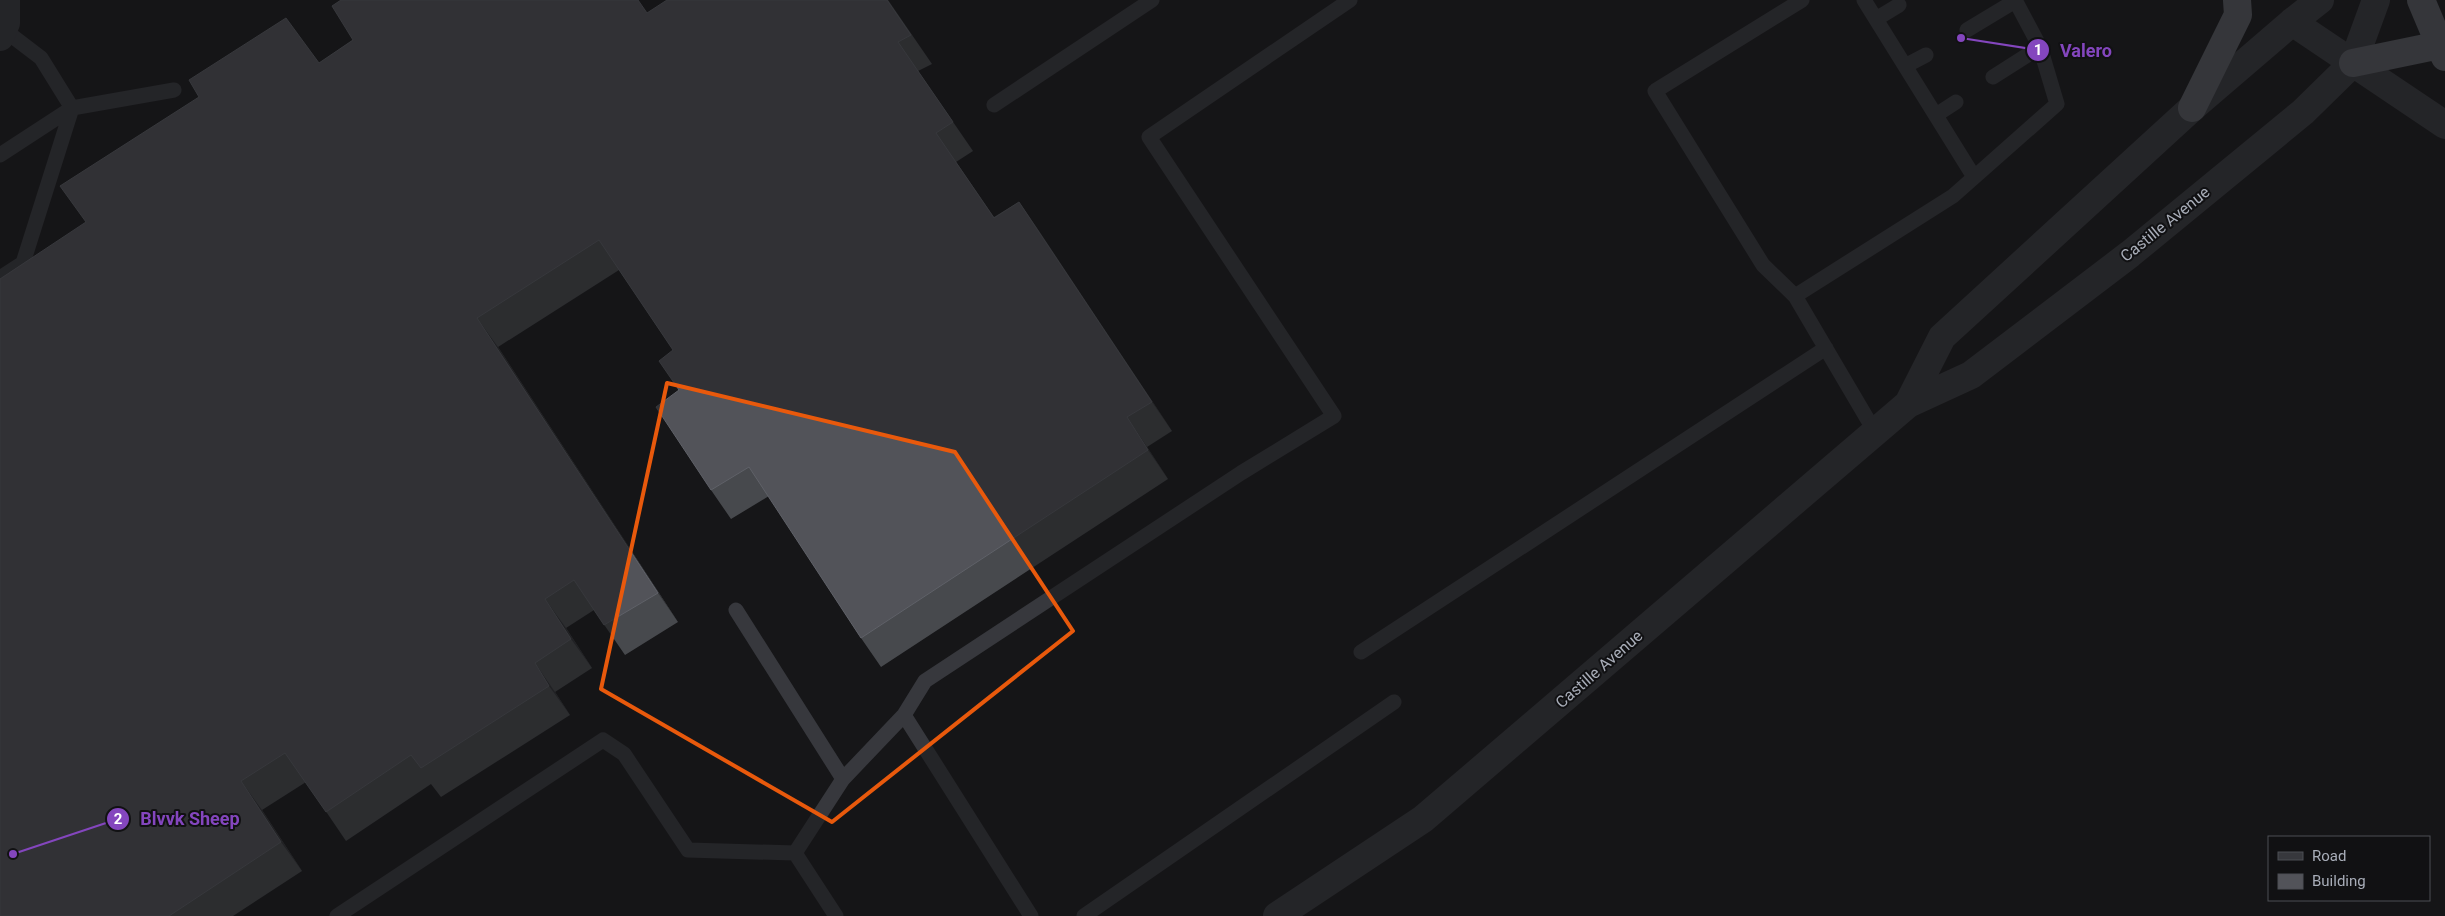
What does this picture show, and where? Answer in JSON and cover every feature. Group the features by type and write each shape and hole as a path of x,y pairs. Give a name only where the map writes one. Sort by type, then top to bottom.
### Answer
{"highway":[{"path":"2192,108 2238,15 2237,0"},
{"path":"2353,63 2443,49 2421,0"}],"street":[{"name":"Castille Avenue","path":"1908,404 1942,337 2192,108 2320,0"},
{"name":"Castille Avenue","path":"1277,916 1423,819 1908,404 1970,375 2130,254 2303,112 2353,63 2376,0"},
{"path":"2292,22 2445,125"}],"lane":[{"path":"994,105 1152,0"},
{"path":"794,853 843,779 904,715 924,681 1233,479 1334,416 1149,137 1350,0"},
{"path":"1802,0 1655,91 1763,265 1794,296 1875,432"},
{"path":"1864,0 1974,177"},
{"path":"1794,296 1952,196 2057,104 2040,47 2015,0 1967,30"},
{"path":"1876,19 1899,6"},
{"path":"0,278 23,263 72,108 41,58 4,22"},
{"path":"1994,77 2040,47"},
{"path":"1905,66 1926,55"},
{"path":"0,155 72,108 174,90"},
{"path":"1936,115 1956,102"},
{"path":"1361,652 1826,348"},
{"path":"736,610 843,779"},
{"path":"1084,916 1394,702"},
{"path":"904,715 1031,916"},
{"path":"337,916 603,740 624,754 688,850 794,853"},
{"path":"794,853 836,916"}],"highlighted area":[{"path":"667,383 955,452 1073,631 832,822 601,689"}],"building":[{"path":"341,0 638,0 647,13 667,0 887,0 911,35 898,42 953,122 936,133 994,218 1019,202 1152,402 1127,417 1148,450 861,638 749,467 711,490 656,407 679,390 659,361 673,350 599,240 477,318 658,593 604,625 574,580 545,599 571,639 535,663 549,686 421,768 411,755 326,812 285,753 241,781 281,842 169,916 0,916 0,279 86,222 60,186 199,97 189,80 286,18 319,63 353,40 332,6"}],"place":[{"name":"Valero","path":"1961,38"},
{"name":"Blvvk Sheep","path":"13,854"}]}
